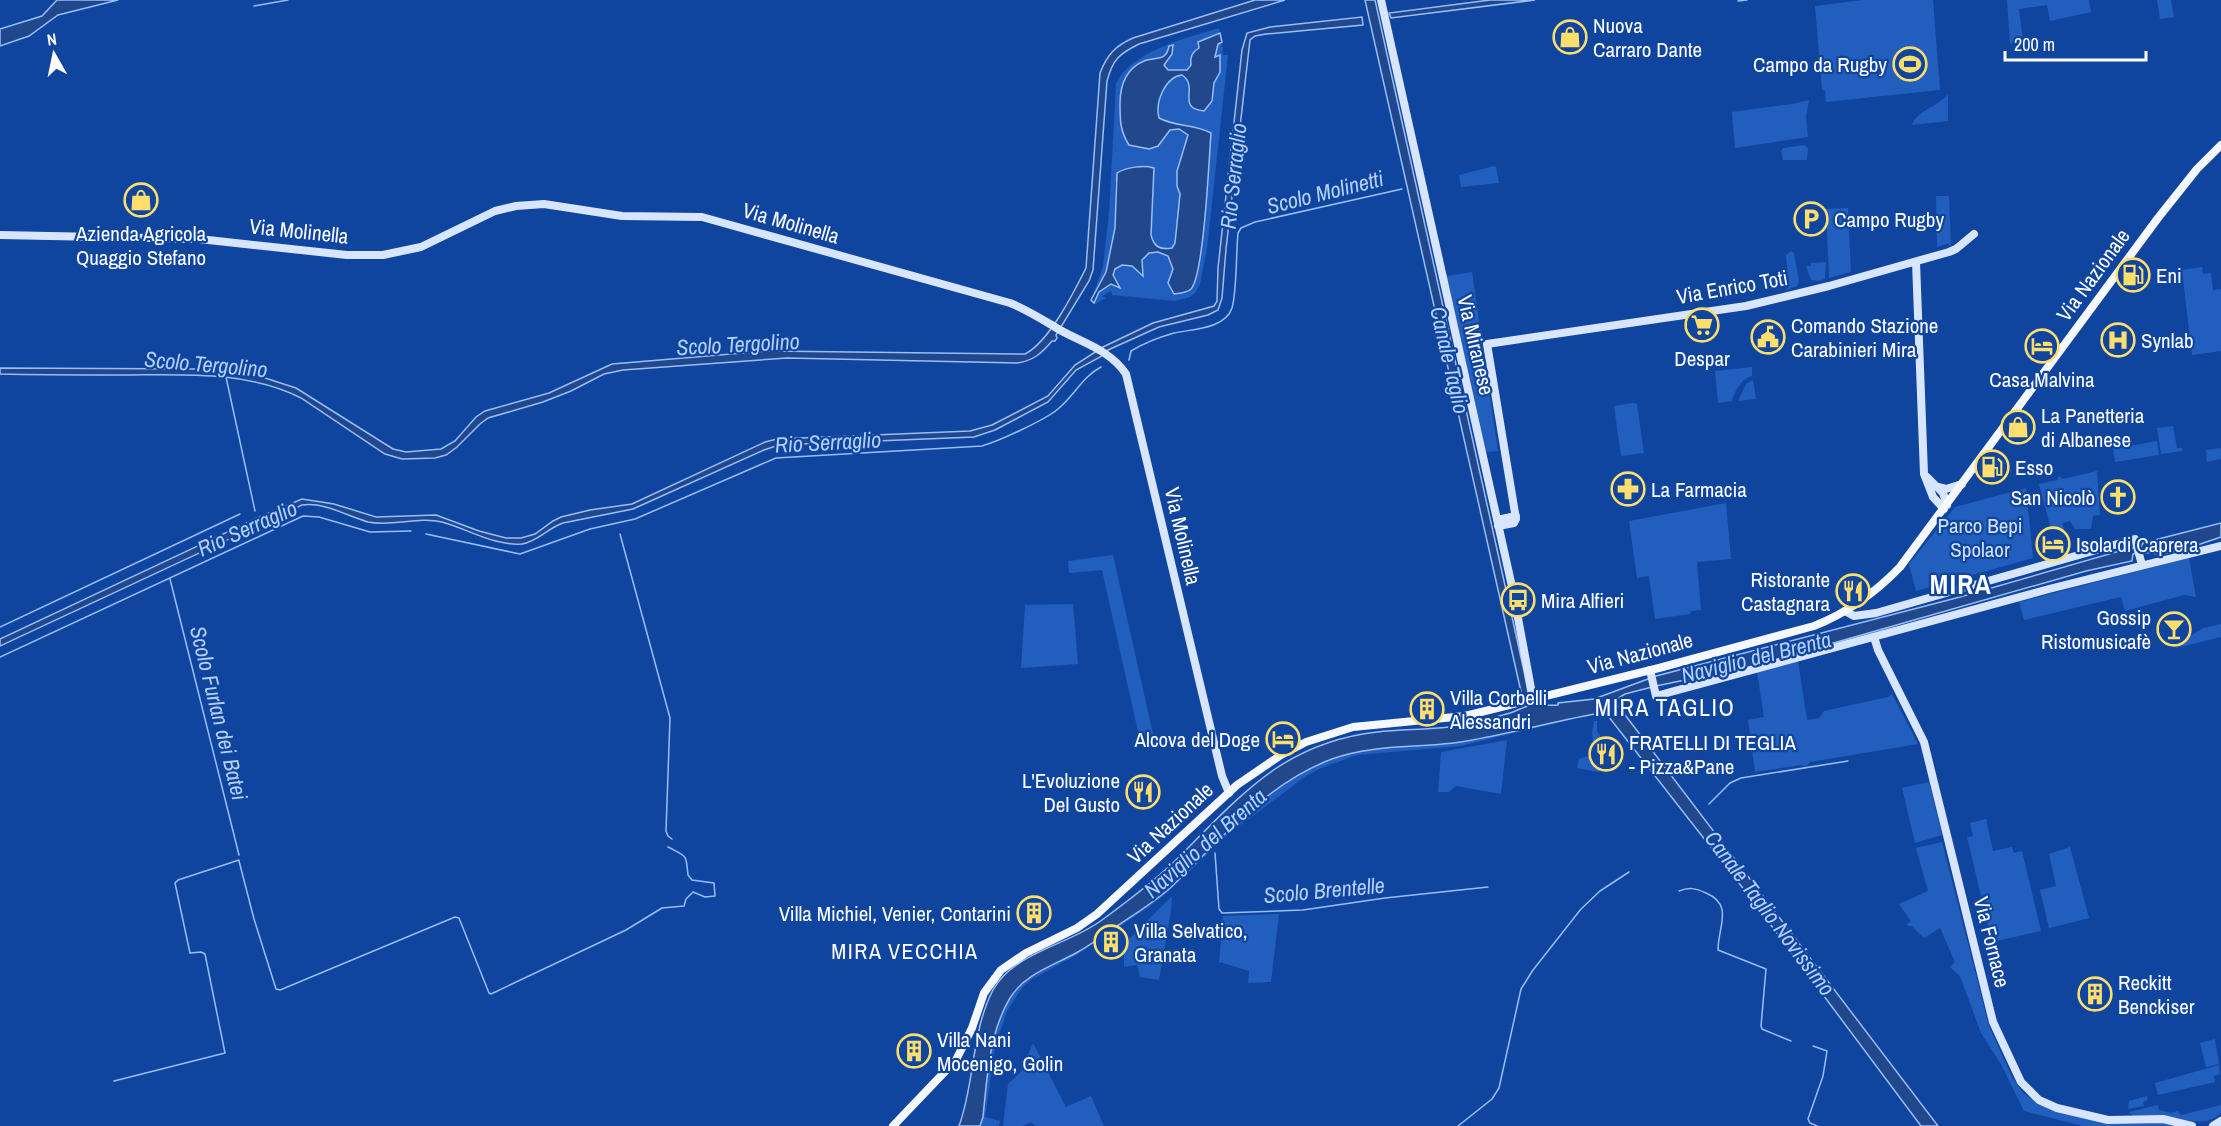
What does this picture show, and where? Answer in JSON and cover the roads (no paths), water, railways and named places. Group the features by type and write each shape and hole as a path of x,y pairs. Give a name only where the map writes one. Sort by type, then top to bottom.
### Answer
{"main road":[{"name":"Via Nazionale","path":"893,1126 950,1068 966,1041 984,993 1001,970 1026,952 1077,928 1104,908 1247,777 1281,755 1330,733 1377,723 1455,717 1651,674 1814,626 1845,611 1884,584 1946,507 2170,203 2197,169 2221,145"}],"street":[{"name":"Via Miranese","path":"1381,0 1498,523 1532,699"},
{"name":"Via Molinella","path":"0,235 190,238 362,256 383,255 421,247 485,215 504,209 529,204 561,205 622,216 690,215 714,220 1028,310 1062,331 1093,345 1110,357 1126,374 1222,776 1229,793"},
{"name":"Via Enrico Toti","path":"1498,523 1516,516 1486,344 1746,306 1917,262 1956,249 1974,234"},
{"path":"1917,262 1924,474 1933,497 1946,507"},
{"path":"1924,474 1943,493 1946,507"},
{"path":"1936,486 1946,489 1962,484"},
{"path":"1845,611 1854,616 1889,609 2136,544 2141,561"},
{"path":"1651,674 1656,696 2141,561 2221,546"},
{"name":"Via Fornace","path":"1874,636 1878,650 1924,742 1993,1022 2021,1082 2039,1100 2057,1108 2108,1120 2163,1119 2192,1126"}],"water":[{"path":"57,0 118,0 58,15 29,36 0,46 0,29 42,16"},
{"path":"1255,0 1285,0 1139,44 1126,51 1114,62 1107,81 1093,270 1089,281 1056,335 1055,341 1052,341 1037,356 1023,362 787,358 623,370 604,374 543,402 488,418 446,455 435,458 402,459 385,454 301,398 280,389 235,378 189,375 0,374 0,368 206,369 262,377 296,388 393,449 406,452 441,449 455,441 476,417 485,411 549,393 612,364 768,351 1025,354 1034,348 1052,328 1086,268 1100,73 1109,56 1121,44 1133,38"},
{"name":"Canale Taglio","path":"1365,0 1375,0 1524,671 1527,695 1522,696"},
{"path":"1490,0 1535,0 1391,18 1389,13"},
{"name":"Rio Serraglio","path":"1362,17 1363,25 1266,34 1255,36 1250,40 1222,298 1218,310 1208,315 1159,327 1108,350 1102,356 1076,370 1048,402 995,430 974,437 779,445 633,509 563,523 533,541 522,544 491,540 433,520 368,522 327,507 302,505 0,646 0,639 302,499 334,504 376,517 436,515 479,531 506,538 521,538 535,534 561,517 632,504 765,442 777,439 970,431 992,425 1048,396 1075,365 1103,347 1153,323 1214,306 1217,301 1218,268 1242,50 1247,33 1270,27"},
{"path":"1220,33 1222,42 1218,44 1215,57 1220,55 1220,72 1214,83 1212,101 1204,111 1191,106 1189,85 1182,75 1166,85 1160,98 1158,112 1159,118 1211,133 1203,240 1196,279 1191,289 1174,294 1168,283 1173,269 1168,256 1158,252 1149,253 1142,260 1143,276 1132,266 1122,265 1115,269 1113,275 1120,288 1111,284 1099,292 1094,303 1091,300 1106,272 1115,228 1117,173 1135,167 1154,168 1151,235 1156,245 1164,249 1172,248 1175,243 1180,194 1177,186 1177,171 1188,135 1179,129 1170,130 1158,146 1149,149 1129,145 1122,130 1120,115 1120,97 1125,79 1138,64 1163,57 1169,46 1173,45 1172,54 1164,65 1168,70 1187,70 1191,65 1192,55 1199,48 1198,42"},
{"path":"2221,523 2221,537 2186,549 2165,553 2133,554 2132,561 2086,571 1753,666 1656,686 1625,694 1617,699 1616,703 1938,1126 1921,1126 1756,905 1605,712 1467,741 1382,748 1349,754 1308,770 1286,783 1245,815 1155,900 1084,948 1040,971 1016,990 1003,1012 993,1041 980,1126 959,1126 968,1093 981,1023 993,990 1002,977 1028,958 1089,929 1102,920 1170,866 1249,789 1275,769 1299,755 1337,740 1364,734 1449,727 1510,713 1531,705 1558,705 1558,703 1594,699 1656,676 1960,597 2130,548 2140,548 2143,543"}],"waterway":[{"path":"254,6 288,0"},
{"path":"1738,1 1747,0"},
{"name":"Scolo Molinetti","path":"1129,360 1131,351 1147,343 1174,333 1207,327 1223,320 1228,315 1234,300 1238,233 1241,228 1255,222 1402,189"},
{"name":"Rio Serraglio","path":"426,534 520,554 590,529 635,519 776,458 982,446 1052,414 1094,371 1101,367"},
{"path":"226,377 255,511"},
{"name":"Rio Serraglio","path":"0,627 240,514"},
{"name":"Rio Serraglio","path":"0,657 303,516 319,517 370,532 411,531"},
{"path":"620,534 670,718 666,831 672,839"},
{"name":"Scolo Furlan dei Batei","path":"170,579 239,855"},
{"path":"1709,804 1730,783 1741,778 1848,761"},
{"path":"239,861 276,989 280,990 455,917 459,918 491,994 626,930 662,908 684,906 686,899 693,892 705,897 715,896 714,883 692,880 688,875 684,856 668,847"},
{"name":"Scolo Brentelle","path":"1215,853 1219,909 1222,913 1303,910 1488,887"},
{"name":"Scolo Furlan dei Batei","path":"114,1081 225,1053 205,954 190,953 175,883 178,880 239,860"},
{"path":"1458,1126 1492,1099 1499,1088 1521,989 1533,970 1581,909 1600,891 1629,872"},
{"name":"Scolo Brentelle","path":"1679,891 1699,890 1715,898 1720,904 1722,917 1718,950 1766,969 1762,1029 1791,1041"},
{"name":"Scolo Brentelle","path":"1813,1046 1827,1051 1823,1076 1808,1119 1810,1123 1817,1126"}],"place":[{"name":"Nuova Carraro Dante","path":"1570,37"},
{"name":"Campo da Rugby","path":"1910,64"},
{"name":"Azienda Agricola Quaggio Stefano","path":"141,200"},
{"name":"Campo Rugby","path":"1811,219"},
{"name":"Eni","path":"2133,275"},
{"name":"Despar","path":"1702,325"},
{"name":"Comando Stazione Carabinieri Mira","path":"1768,337"},
{"name":"Synlab","path":"2118,340"},
{"name":"Casa Malvina","path":"2042,346"},
{"name":"La Panetteria di Albanese","path":"2018,427"},
{"name":"Esso","path":"1992,467"},
{"name":"La Farmacia","path":"1628,489"},
{"name":"San Nicolò","path":"2118,497"},
{"name":"Isola di Caprera","path":"2053,544"},
{"name":"Ristorante Castagnara","path":"1853,591"},
{"name":"Mira Alfieri","path":"1518,600"},
{"name":"Gossip Ristomusicafè","path":"2174,629"},
{"name":"Villa Corbelli Alessandri","path":"1427,709"},
{"name":"Alcova del Doge","path":"1283,739"},
{"name":"FRATELLI DI TEGLIA - Pizza&Pane","path":"1606,754"},
{"name":"L'Evoluzione Del Gusto","path":"1143,792"},
{"name":"Villa Michiel, Venier, Contarini","path":"1034,913"},
{"name":"Villa Selvatico, Granata","path":"1111,942"},
{"name":"Reckitt Benckiser","path":"2095,994"},
{"name":"Villa Nani Mocenigo, Golin","path":"914,1051"}],"district":[{"name":"MIRA","path":"1961,584"},
{"name":"MIRA TAGLIO","path":"1665,707"},
{"name":"MIRA VECCHIA","path":"905,951"}],"water label":[{"name":"Scolo Tergolino","path":"738,344"},
{"name":"Scolo Tergolino","path":"206,364"},
{"name":"Naviglio del Brenta","path":"1756,657"},
{"name":"Naviglio del Brenta","path":"1205,843"},
{"name":"Canale Taglio Novissimo","path":"1770,913"}],"park label":[{"name":"Parco Bepi Spolaor","path":"1980,537"}]}
